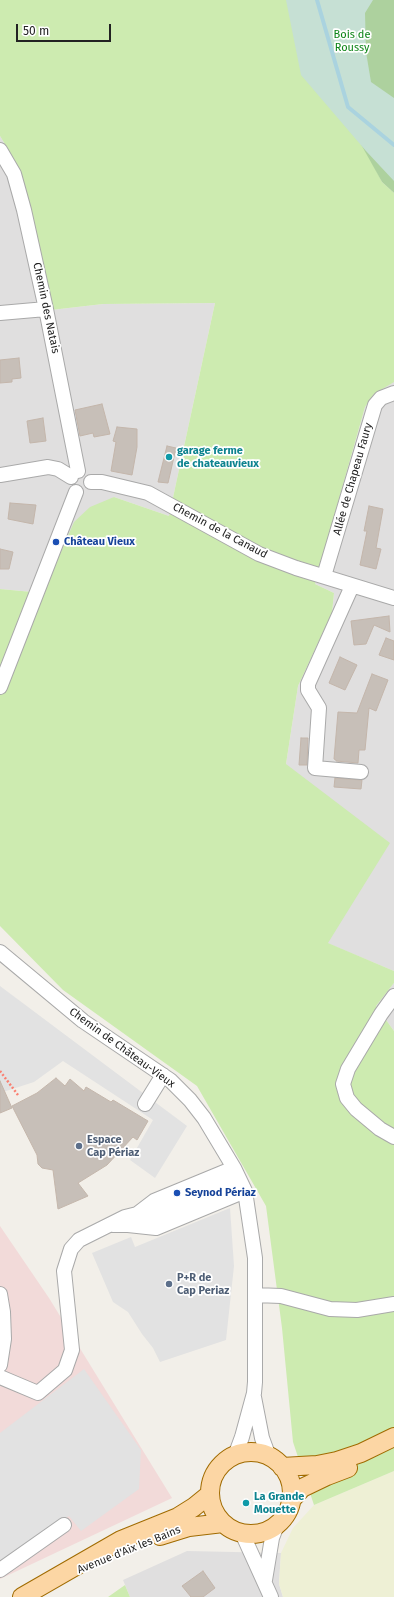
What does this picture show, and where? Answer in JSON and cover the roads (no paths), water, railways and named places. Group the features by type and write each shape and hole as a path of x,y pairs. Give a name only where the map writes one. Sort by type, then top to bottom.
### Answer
{"main road":[{"path":"394,1437 360,1453 337,1461 317,1465 275,1462 252,1453 235,1456 224,1464 215,1475 210,1494 212,1508 223,1523 232,1530 242,1533 255,1534 267,1531 277,1525 287,1513 292,1499 302,1488 326,1476 394,1448"},
{"path":"275,1462 290,1482 292,1499"},
{"name":"Avenue d'Aix les Bains","path":"22,1597 60,1577 95,1553 121,1540 178,1517 194,1507 210,1494"},
{"name":"Avenue d'Aix les Bains","path":"60,1577 100,1562 172,1531 203,1524 223,1523"}],"street":[{"name":"Chemin des Natais","path":"0,150 14,174 19,191 46,308 73,449 74,474"},
{"path":"0,313 46,308"},
{"name":"Allée de Chapeau Faury","path":"324,576 375,405 381,398 394,393"},
{"path":"0,475 60,464 68,457 73,449"},
{"path":"48,467 74,474 84,472 89,476 91,482 90,487 86,491 76,492"},
{"path":"74,474 70,486 76,492"},
{"name":"Chemin de la Canaud","path":"91,482 116,485 148,493 259,554 296,568 394,598"},
{"path":"0,687 76,492"},
{"path":"352,586 308,684 309,694 319,708 316,768 361,772"},
{"name":"Chemin de Château-Vieux","path":"0,952 83,1021 163,1075 190,1100 204,1118 239,1180 255,1258 254,1393 262,1438 275,1462"},
{"path":"394,996 381,1014 348,1069 344,1084 347,1098 356,1109 380,1129 394,1137"},
{"path":"145,1104 163,1075"},
{"path":"0,1377 38,1393 65,1370 72,1350 64,1272 71,1248 79,1240 125,1217 137,1214 154,1201 239,1180"},
{"path":"111,1225 156,1228 239,1180"},
{"path":"0,1294 3,1312 4,1339 0,1365"},
{"path":"255,1296 281,1296 330,1310 357,1310 394,1304"},
{"name":"Chemin de Château-Vieux","path":"235,1456 254,1393"},
{"path":"0,1570 64,1524"},
{"path":"265,1580 272,1538 277,1525"},
{"path":"242,1533 265,1580 271,1597"}],"waterway":[{"path":"317,0 348,107 394,145"}],"place":[{"name":"garage ferme de chateauvieux","path":"169,457"},
{"name":"Château Vieux","path":"56,542"},
{"name":"Espace Cap Périaz","path":"79,1146"},
{"name":"Seynod Périaz","path":"177,1193"},
{"name":"P+R de Cap Periaz","path":"169,1284"},
{"name":"La Grande Mouette","path":"246,1503"}],"park label":[{"name":"Bois de Roussy","path":"352,41"}]}
